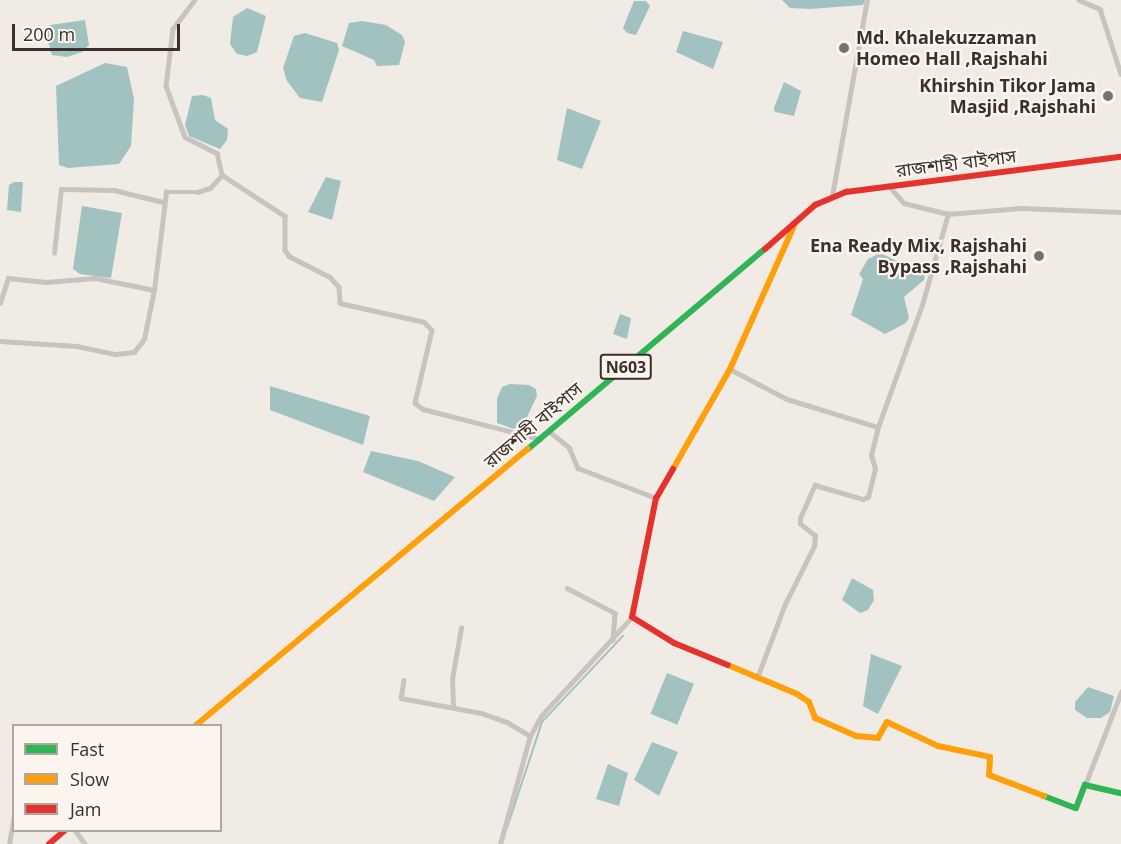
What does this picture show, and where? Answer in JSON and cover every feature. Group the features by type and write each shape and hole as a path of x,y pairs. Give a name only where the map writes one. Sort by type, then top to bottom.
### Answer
{"main road":[{"name":"রাজশাহী বাইপাস","path":"197,724 702,305 798,217 832,196 890,186 1121,157"},
{"path":"798,217 730,369 656,498 632,616 674,643 809,702 815,718 827,726 856,736 878,738 887,722 938,746 990,758 989,775 1076,808 1085,785 1121,793"},
{"path":"49,844 64,832"}],"street":[{"path":"195,0 173,29 166,86 185,137 217,153 222,175 285,216 285,250 289,256 330,277 339,287 340,303 423,322 432,330 415,403 423,409 540,439"},
{"path":"832,196 867,0"},
{"path":"1079,0 1100,9 1121,74"},
{"path":"1113,49 1121,48"},
{"path":"0,341 77,346 116,354 134,352 144,339 154,290 163,202 168,190 197,192 210,188 222,175"},
{"path":"890,186 904,203 948,214 1022,208 1121,212"},
{"path":"54,253 61,189 114,190 163,202"},
{"path":"757,678 785,604 814,546 815,537 800,524 800,518 815,485 863,499 868,497 875,469 871,455 878,427 922,305 948,214"},
{"path":"0,303 8,278 46,282 95,278 154,290"},
{"path":"730,369 787,399 878,427"},
{"path":"549,431 569,447 578,468 656,498"},
{"path":"567,588 615,613 613,640"},
{"path":"500,844 530,736 541,716 613,640 632,616"},
{"path":"453,706 452,679 461,628"},
{"path":"404,680 401,698 453,706 507,722 530,736"},
{"path":"1085,785 1121,692"},
{"path":"9,844 12,827"},
{"path":"76,832 85,844"}],"water":[{"path":"782,0 865,0 863,5 810,9 790,8"},
{"path":"634,1 646,1 650,6 636,35 627,33 623,28"},
{"path":"247,8 266,16 257,52 247,56 237,54 230,44 233,17"},
{"path":"85,20 89,45 82,52 67,57 52,55 46,34 50,25"},
{"path":"362,21 386,25 402,35 405,42 399,65 377,66 374,60 342,46 349,23"},
{"path":"683,31 723,42 713,69 676,52"},
{"path":"305,33 337,43 339,50 322,102 300,98 287,81 283,68 294,36"},
{"path":"105,63 127,67 134,99 131,146 119,164 68,168 59,165 56,86"},
{"path":"784,82 801,91 794,116 775,112 774,108"},
{"path":"203,95 211,98 215,120 228,129 227,140 220,149 189,136 185,125 192,96"},
{"path":"567,108 601,121 582,169 557,160"},
{"path":"326,177 341,181 332,220 308,212"},
{"path":"14,182 23,182 21,212 7,210 9,185"},
{"path":"82,206 122,213 111,278 80,274 73,269"},
{"path":"880,253 925,274 924,280 904,297 909,318 906,323 885,334 851,315 863,279 859,274 868,259"},
{"path":"620,314 631,318 627,339 613,334"},
{"path":"510,384 529,385 536,389 537,396 527,417 514,429 497,423 497,399 502,387"},
{"path":"270,386 370,416 363,445 270,410"},
{"path":"371,451 418,461 455,477 434,501 363,472"},
{"path":"852,578 873,590 874,600 868,610 860,613 842,600"},
{"path":"871,654 902,666 878,714 863,706"},
{"path":"667,673 694,684 677,725 651,714"},
{"path":"1088,687 1114,696 1110,712 1101,718 1087,718 1075,710 1075,702"},
{"path":"652,742 678,752 659,796 634,780"},
{"path":"608,764 628,773 619,806 596,799"}],"waterway":[{"path":"507,828 542,722 623,636"}],"traffic: fast":[{"path":"528,449 765,249"},
{"path":"1044,796 1076,808 1085,785 1121,793"}],"traffic: slow":[{"path":"673,469 730,369 795,224"},
{"path":"197,724 528,449"},
{"path":"728,665 797,694 809,702 815,718 856,736 878,738 887,722 938,746 990,757 989,775 1044,796"}],"traffic: jam":[{"path":"765,249 815,205 846,192 1121,157"},
{"path":"673,469 656,498 632,617 674,643 728,665"},
{"path":"49,844 63,832"}],"place":[{"name":"Md. Khalekuzzaman Homeo Hall ,Rajshahi","path":"844,48"},
{"name":"Khirshin Tikor Jama Masjid ,Rajshahi","path":"1108,96"},
{"name":"Ena Ready Mix, Rajshahi Bypass ,Rajshahi","path":"1039,256"}]}
